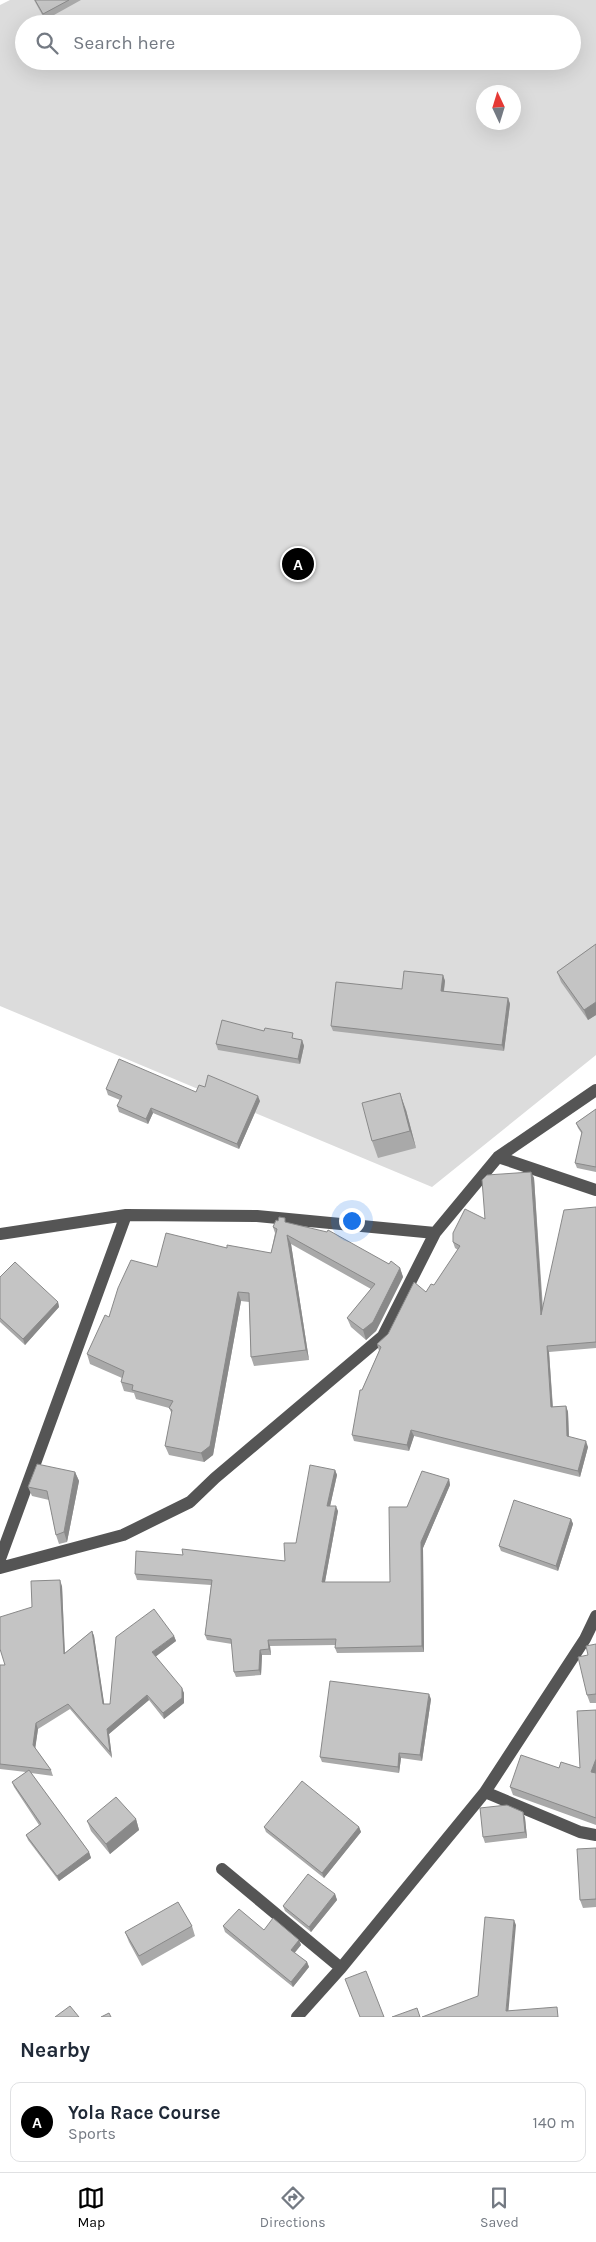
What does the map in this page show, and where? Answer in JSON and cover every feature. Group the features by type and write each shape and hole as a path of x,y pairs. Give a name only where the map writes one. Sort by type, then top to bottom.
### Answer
{"street":[{"path":"0,1568 123,1535 190,1502 215,1478 382,1336 435,1233 498,1157 596,1090"},
{"path":"498,1157 596,1190"},
{"path":"0,1234 126,1215 256,1216 435,1233"},
{"path":"0,1559 126,1215"},
{"path":"297,2017 342,1968 485,1792 590,1638 596,1616"},
{"path":"485,1792 580,1832 596,1834"},
{"path":"222,1870 342,1968"}],"shaded area":[{"path":"10,0 596,0 596,1055 432,1187 0,1006 0,5"}],"building":[{"path":"35,0 69,0 43,14"},
{"path":"596,944 596,1002 584,1010 557,972"},
{"path":"404,971 443,975 441,991 508,998 502,1045 331,1026 336,982 402,989"},
{"path":"222,1020 264,1031 265,1028 293,1033 292,1038 302,1040 298,1059 216,1044"},
{"path":"119,1059 196,1092 199,1085 205,1087 208,1075 258,1096 237,1144 151,1108 146,1119 117,1106 122,1096 106,1089"},
{"path":"400,1093 410,1131 372,1141 362,1103"},
{"path":"596,1109 596,1167 575,1163 582,1132 576,1123"},
{"path":"531,1172 541,1315 564,1210 596,1207 596,1342 547,1346 551,1407 566,1406 567,1436 586,1441 578,1471 411,1430 407,1445 352,1435 360,1390 362,1390 381,1347 377,1344 388,1334 414,1282 426,1292 431,1284 434,1285 460,1246 453,1242 453,1233 465,1209 485,1219 482,1180 487,1175"},
{"path":"279,1217 285,1218 285,1222 327,1232 328,1230 389,1264 391,1261 400,1268 373,1322 363,1330 347,1318 375,1284 287,1235 306,1350 251,1357 249,1293 238,1292 210,1446 201,1453 165,1446 172,1410 169,1408 173,1401 132,1390 133,1385 121,1382 124,1371 87,1354 105,1315 109,1317 118,1288 131,1260 157,1267 166,1233 227,1248 227,1245 271,1253 277,1229 273,1227"},
{"path":"15,1262 58,1302 23,1339 0,1318 0,1277"},
{"path":"37,1464 75,1472 64,1532 56,1535 47,1491 28,1487"},
{"path":"310,1465 335,1470 327,1506 336,1506 322,1582 390,1582 389,1507 407,1507 422,1471 449,1479 421,1542 422,1646 335,1648 336,1639 268,1640 269,1649 260,1650 259,1670 234,1672 231,1639 205,1635 212,1580 135,1574 136,1551 183,1555 182,1549 285,1561 284,1543 296,1543"},
{"path":"514,1500 571,1519 556,1566 499,1546"},
{"path":"60,1580 64,1654 92,1631 103,1704 110,1704 116,1637 154,1609 174,1636 152,1652 182,1688 182,1698 163,1713 147,1695 107,1729 110,1752 68,1704 36,1723 33,1745 51,1770 0,1764 0,1665 5,1665 0,1649 0,1617 32,1607 31,1581"},
{"path":"596,1644 596,1694 587,1695 578,1657 588,1655 586,1646"},
{"path":"330,1681 429,1694 420,1755 399,1753 398,1767 320,1757"},
{"path":"596,1710 596,1759 591,1772 596,1773 596,1818 510,1787 521,1755 559,1768 561,1762 580,1768 577,1711"},
{"path":"29,1770 89,1852 57,1876 26,1835 41,1824 12,1782"},
{"path":"302,1781 359,1827 322,1873 264,1827"},
{"path":"116,1797 136,1819 106,1844 87,1821"},
{"path":"507,1805 523,1812 525,1832 483,1837 480,1808"},
{"path":"596,1848 596,1899 580,1900 577,1849"},
{"path":"308,1874 335,1894 309,1927 283,1906"},
{"path":"178,1902 192,1926 139,1956 125,1932"},
{"path":"239,1909 264,1930 273,1918 299,1940 291,1950 307,1962 291,1982 223,1926"},
{"path":"485,1917 514,1920 506,2011 557,2007 558,2017 422,2017 478,1996"},
{"path":"366,1971 384,2017 360,2017 345,1979"},
{"path":"70,2006 79,2017 55,2017"},
{"path":"417,2008 420,2017 392,2017"},
{"path":"109,2013 111,2017 101,2017"}],"place":[{"name":"Yola Race Course","path":"298,564"}]}
